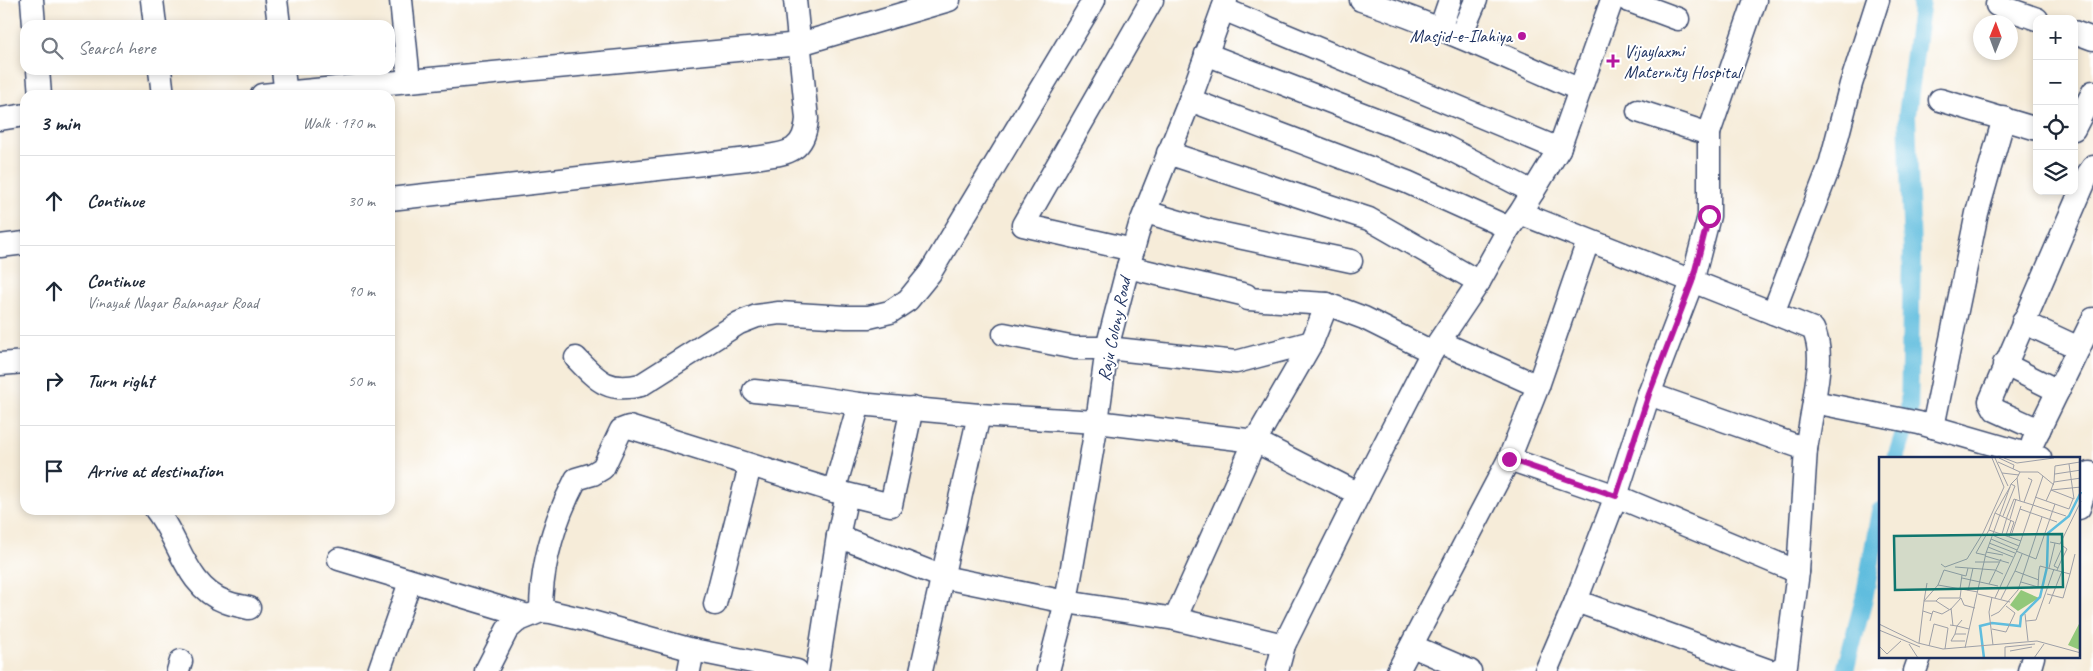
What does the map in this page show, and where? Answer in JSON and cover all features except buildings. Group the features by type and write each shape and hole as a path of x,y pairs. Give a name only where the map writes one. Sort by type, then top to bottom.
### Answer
{"street":[{"path":"32,0 34,20"},
{"path":"152,0 154,20"},
{"path":"276,0 278,20"},
{"path":"402,0 409,81"},
{"path":"395,198 686,167 748,159 795,148 805,138 807,119 796,0"},
{"path":"324,90 800,44 949,0"},
{"path":"576,358 596,379 609,386 630,388 642,385 739,323 757,316 779,313 869,317 890,312 908,300 930,273 1094,0"},
{"path":"1152,0 1023,225 1246,295 1248,299 1327,304 1538,386"},
{"path":"1362,0 1401,6 1450,33 1580,90"},
{"path":"1450,0 1450,33"},
{"path":"1450,33 1476,0"},
{"path":"1277,671 1284,645 1358,494 1436,347 1480,282 1514,221 1559,149 1612,0"},
{"path":"1627,0 1678,19"},
{"path":"1546,671 1576,601 1616,496 1649,394 1692,282 1709,216 1709,134 1756,0"},
{"path":"1773,313 1830,165 1851,84 1878,0"},
{"path":"1225,4 1559,149"},
{"name":"Raju Colony Road","path":"1048,671 1066,602 1097,422 1107,348 1130,259 1225,4"},
{"path":"1997,5 2033,18"},
{"path":"2078,33 2093,39"},
{"path":"1206,54 1438,143 1533,192"},
{"path":"38,75 40,90"},
{"path":"161,75 162,90"},
{"path":"284,75 286,90"},
{"path":"2078,121 2093,92"},
{"path":"1190,100 1514,221 1588,242 1812,329 1820,351 1806,449 1798,572 1786,665 1777,671"},
{"path":"1940,100 2033,128"},
{"path":"1638,111 1709,134"},
{"path":"0,119 20,116"},
{"path":"1926,425 1977,213 2004,118"},
{"path":"1168,153 1369,219 1480,282"},
{"path":"2039,430 1995,410 1990,401 2004,364 2093,166"},
{"path":"1146,212 1210,231 1351,261"},
{"path":"1398,671 1509,459 1538,386 1588,242"},
{"path":"0,246 20,244"},
{"path":"1175,619 1255,441 1312,342 1327,304"},
{"path":"1814,402 1926,425 1984,450 2034,457 2039,430 2093,319"},
{"path":"2023,322 2079,348"},
{"path":"1004,334 1075,348 1107,348 1236,362 1312,342"},
{"path":"0,364 20,362"},
{"path":"2004,364 2058,391"},
{"path":"754,391 859,404 979,415 1097,422 1255,441 1358,494"},
{"path":"1649,394 1806,449"},
{"path":"817,671 838,536 841,493 859,404"},
{"path":"535,614 545,560 561,507 576,479 593,474 603,468 621,430 624,428 629,427 841,493 892,505 912,408"},
{"path":"921,671 979,415"},
{"path":"1509,459 1616,496 1798,572"},
{"path":"715,604 750,466"},
{"path":"2080,504 2087,472"},
{"path":"160,515 167,523 186,563 200,586 224,602 249,608"},
{"path":"838,536 943,577 1066,602 1175,619 1284,645"},
{"path":"339,559 410,582 535,614"},
{"path":"379,671 410,582"},
{"path":"1576,601 1770,671"},
{"path":"486,671 507,630 517,621 535,614 552,612 585,620 691,661 797,671"},
{"path":"1412,646 1470,671"},
{"path":"1916,671 1920,658"},
{"path":"2029,671 2033,658"}],"waterway":[{"path":"1896,457 1909,417 1912,250 1907,115 1922,0"},
{"path":"1845,671 1864,599 1879,516"}],"place":[{"name":"Masjid-e-Ilahiya","path":"1522,36"},
{"name":"Vijaylaxmi Maternity Hospital","path":"1613,61"}],"route":[{"path":"1509,459 1616,496 1649,394 1692,282 1709,216"}]}
